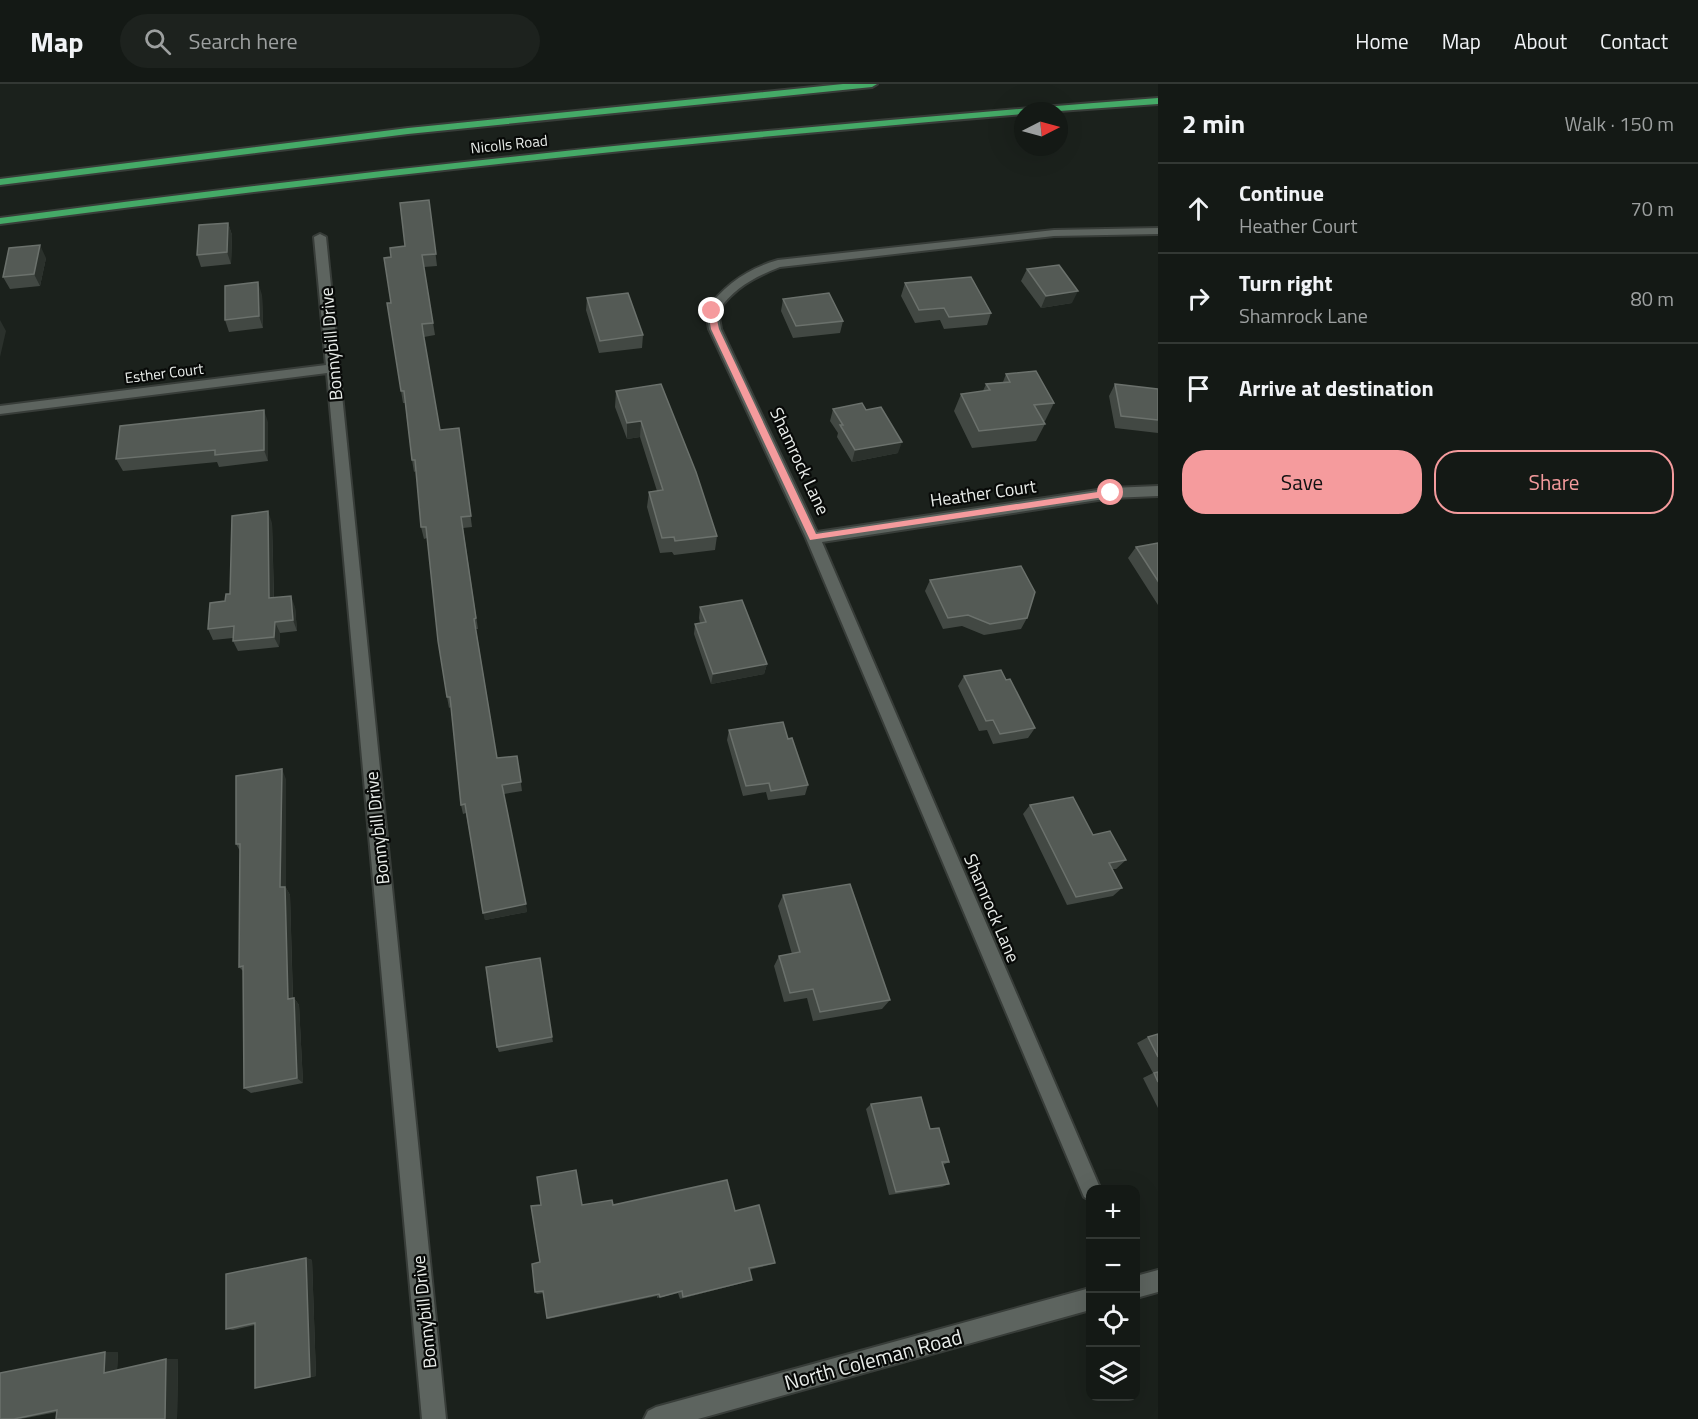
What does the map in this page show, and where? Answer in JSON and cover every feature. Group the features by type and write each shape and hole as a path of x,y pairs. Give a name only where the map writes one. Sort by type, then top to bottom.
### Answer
{"highway":[{"name":"Nicolls Road","path":"0,182 432,128 872,84"},
{"name":"Nicolls Road","path":"1068,108 1158,101"},
{"name":"Nicolls Road","path":"0,221 240,190 554,154 1014,112"}],"street":[{"name":"Shamrock Lane","path":"1089,1185 813,538 758,416 715,329 712,311 724,293 753,273 778,264 1054,233 1158,231"},
{"name":"Bonnybill Drive","path":"321,237 434,1419"},
{"name":"Esther Court","path":"0,410 333,368"},
{"name":"Heather Court","path":"813,538 1111,493 1158,492"},
{"path":"1140,1286 1158,1281"},
{"name":"North Coleman Road","path":"656,1419 1086,1300"}],"building":[{"path":"429,200 436,254 422,255 433,323 422,324 423,332 440,430 459,428 471,516 461,517 476,618 474,619 497,758 517,756 521,782 502,785 526,904 483,913 465,804 461,805 450,697 447,697 438,641 426,527 421,527 415,460 412,460 404,391 401,391 387,303 391,303 384,258 391,257 390,248 405,246 400,203"},
{"path":"228,223 227,252 197,255 199,225"},
{"path":"40,245 34,274 3,277 9,248"},
{"path":"1059,265 1078,291 1046,296 1027,269"},
{"path":"971,277 991,313 949,317 944,308 919,310 905,283"},
{"path":"258,282 259,316 225,320 225,286"},
{"path":"628,293 643,335 600,341 587,298"},
{"path":"829,293 843,321 796,326 783,299"},
{"path":"1036,371 1054,403 1034,405 1045,424 979,431 961,394 990,390 986,384 1010,382 1006,374"},
{"path":"661,384 696,472 717,536 675,541 674,537 662,538 649,492 663,490 641,421 627,423 616,391"},
{"path":"1115,384 1158,389 1158,420 1121,416"},
{"path":"862,403 866,410 881,407 902,442 855,450 833,409"},
{"path":"264,410 264,450 215,455 215,450 116,459 120,426"},
{"path":"268,511 269,598 291,596 293,620 275,622 274,637 233,641 234,626 208,629 210,603 225,601 226,594 230,594 232,516"},
{"path":"1158,543 1158,581 1136,547"},
{"path":"1021,566 1035,592 1027,618 990,624 968,615 948,618 930,580"},
{"path":"742,600 767,664 713,674 695,624 706,622 700,607"},
{"path":"1001,670 1006,680 1010,679 1035,728 1000,734 993,720 986,721 964,676"},
{"path":"783,722 788,739 792,738 808,785 771,791 769,783 746,786 729,730"},
{"path":"282,769 280,887 285,887 288,999 294,998 297,1078 244,1088 243,966 239,967 240,844 236,844 236,776"},
{"path":"1073,797 1093,835 1110,831 1126,860 1109,863 1122,888 1076,897 1030,805"},
{"path":"850,884 890,1000 820,1012 813,989 790,993 779,956 800,952 783,895"},
{"path":"540,958 552,1037 497,1047 486,967"},
{"path":"1158,1034 1158,1057 1148,1037"},
{"path":"921,1097 930,1129 939,1128 949,1162 942,1162 949,1184 896,1192 871,1104"},
{"path":"576,1170 582,1205 612,1200 613,1205 727,1180 735,1211 759,1205 775,1263 749,1268 752,1280 683,1297 682,1291 660,1297 659,1294 547,1318 543,1291 535,1292 532,1264 540,1262 531,1206 541,1205 537,1177"},
{"path":"306,1258 310,1377 255,1388 255,1323 226,1329 226,1274"},
{"path":"105,1352 104,1373 166,1359 165,1419 56,1419 57,1410 14,1419 0,1419 0,1373"}],"route":[{"path":"712,311 715,329 758,416 813,538 1111,493"}]}
